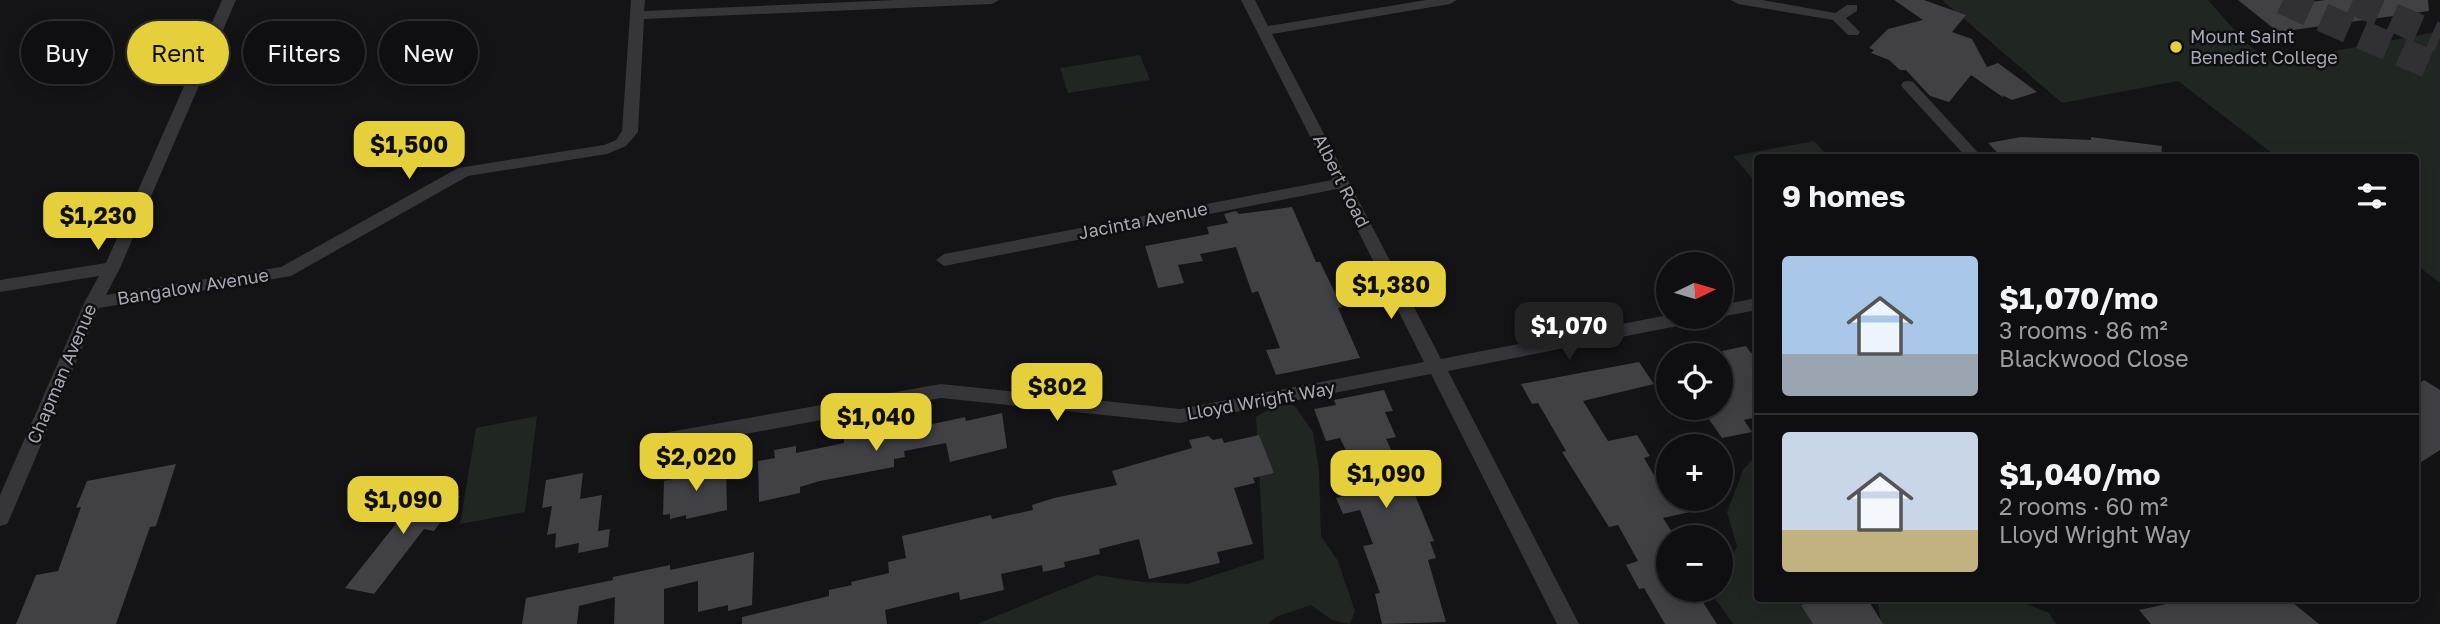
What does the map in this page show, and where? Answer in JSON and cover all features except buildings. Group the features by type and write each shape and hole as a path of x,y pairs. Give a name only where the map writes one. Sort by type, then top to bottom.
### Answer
{"street":[{"name":"Chapman Avenue","path":"0,518 229,0"},
{"path":"637,8 992,0"},
{"name":"Albert Road","path":"1248,0 1569,624"},
{"path":"1264,31 1450,0"},
{"path":"1738,0 1837,17 1853,32"},
{"name":"Bangalow Avenue","path":"93,303 285,272 464,172 607,149 621,142 630,132 637,8"},
{"path":"1837,17 1852,8"},
{"path":"1908,85 1972,154"},
{"name":"Jacinta Avenue","path":"944,260 1341,183"},
{"path":"0,286 112,268"},
{"path":"1733,309 1754,305"},
{"name":"Lloyd Wright Way","path":"669,440 941,391 1180,416 1656,324"}],"shaded area":[{"path":"1942,0 2208,0 2245,42 2272,63 2440,31 2440,283 2419,267 2419,154 2273,154 2178,81 2062,103"},
{"path":"1140,55 1150,80 1068,93 1060,68"},
{"path":"1814,141 1826,154 1754,154 1754,180 1733,156"},
{"path":"1294,405 1313,432 1319,470 1321,536 1338,561 1355,611 1350,624 1332,620 1311,605 1276,617 1268,624 977,624 1097,575 1143,582 1187,584 1264,559 1256,417 1275,406"},
{"path":"537,416 525,512 460,524 476,428"},
{"path":"1754,457 1754,602 1818,602 1823,624 1733,624 1717,602 1733,602 1733,553 1737,547 1733,525 1727,512 1733,511 1733,496 1743,470"},
{"path":"1877,602 2021,602 2049,613 2056,624 1881,624"}],"tunnel":[{"path":"2283,0 2440,69"},
{"path":"2353,0 2440,38"}],"place":[{"name":"Mount Saint Benedict College","path":"2176,47"}]}
